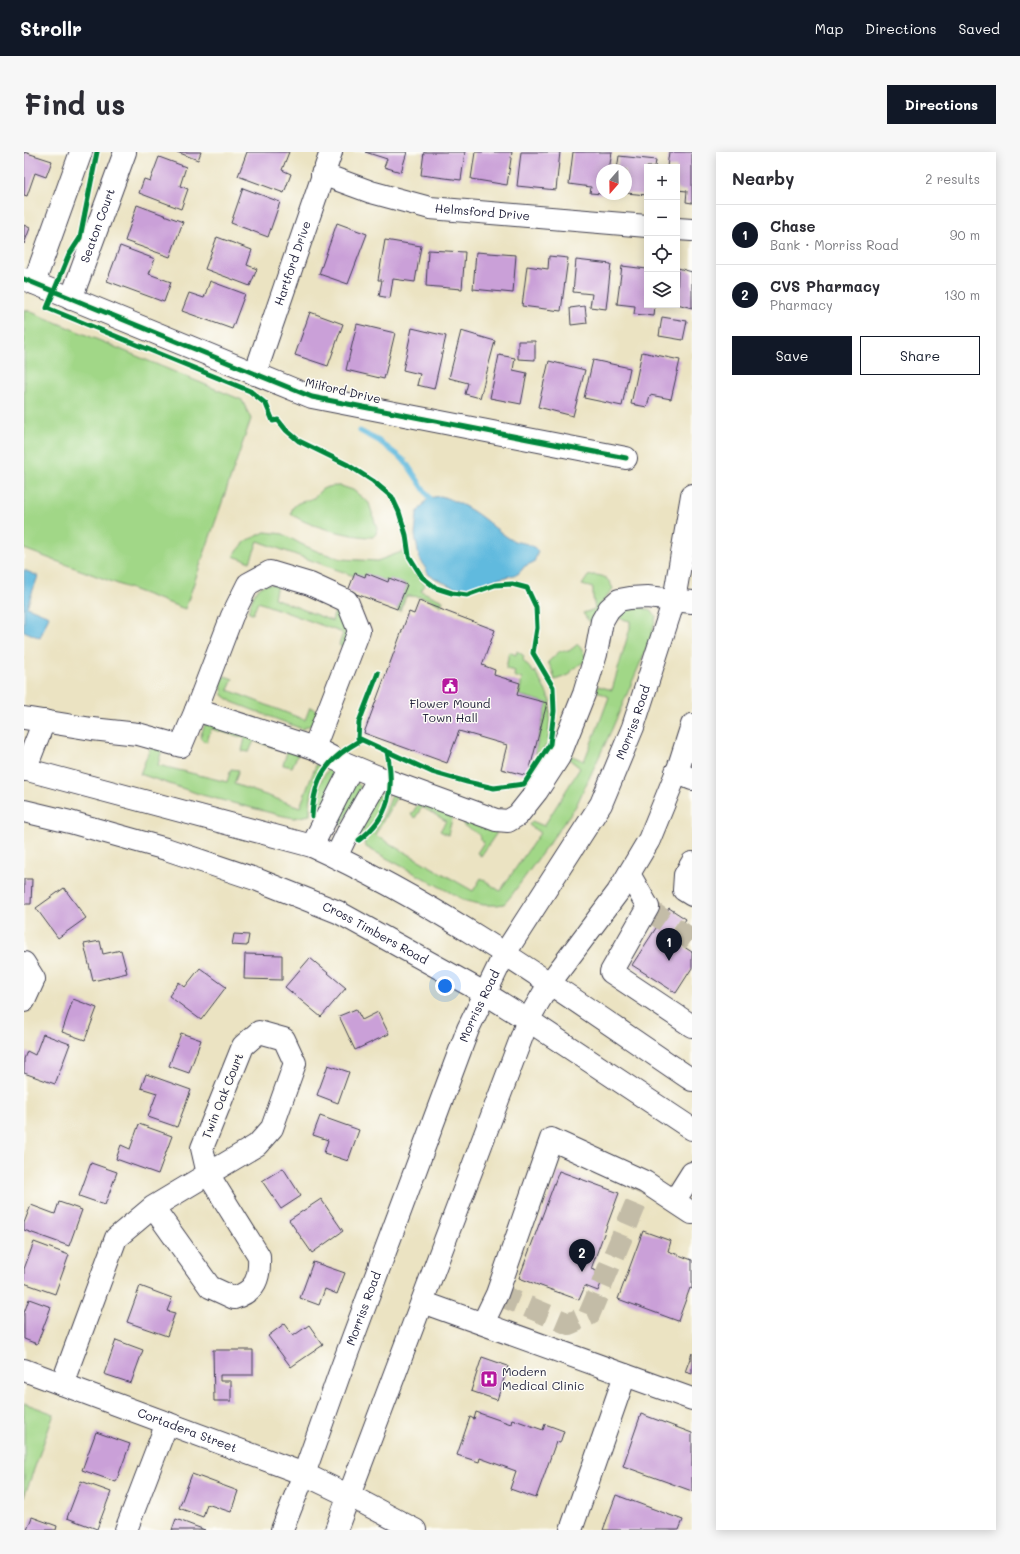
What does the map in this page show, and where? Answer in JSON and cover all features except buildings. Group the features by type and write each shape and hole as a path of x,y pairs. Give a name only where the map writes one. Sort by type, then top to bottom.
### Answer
{"main road":[{"path":"29,281 81,152"},
{"name":"Seaton Court","path":"71,299 125,152"},
{"name":"Hartford Drive","path":"255,374 322,174 331,152"},
{"name":"Helmsford Drive","path":"322,174 371,192 430,208 644,226"},
{"path":"680,229 692,230"},
{"name":"Milford Drive","path":"29,281 312,397 626,458"},
{"name":"Morriss Road","path":"282,1530 304,1474 338,1375 465,1036 505,953 601,804 683,601 692,494"},
{"path":"314,748 359,631 347,601 310,584 270,572 248,584 232,616 181,746 138,734 34,720 24,771 312,846 336,857 425,904 505,953 692,1080"},
{"path":"196,710 314,748 379,778 496,820 508,821 518,815 537,791 558,757 584,694 596,654 602,621 609,608 619,600 630,598 647,597 683,601"},
{"path":"336,1530 528,1020 549,984 618,892 649,840 684,776 692,725"},
{"path":"312,846 352,766"},
{"path":"336,857 348,832 379,778"},
{"name":"Cross Timbers Road","path":"24,811 70,822 166,849 258,880 338,912 486,994 528,1020 692,1129"},
{"path":"692,863 685,875 684,890 692,895"},
{"path":"629,874 648,907 611,972 692,1026"},
{"path":"24,963 34,979 24,1001"},
{"name":"Twin Oak Court","path":"62,1384 116,1238 153,1207 208,1174 256,1145 272,1128 296,1063 284,1040 259,1032 243,1046 202,1148 208,1174 259,1256 260,1270 256,1284 241,1296 234,1298 210,1287 153,1207"},
{"path":"483,1323 497,1294 551,1139 645,1182 683,1207 692,1173"},
{"path":"422,1302 692,1400"},
{"name":"Cortadera Street","path":"24,1370 304,1474 349,1495 415,1530"},
{"path":"570,1530 625,1375"},
{"path":"126,1530 167,1423"}],"green space":[{"path":"24,309 242,400 251,419 185,609 24,549"},
{"path":"341,486 353,490 369,503 377,529 376,534 373,537 365,537 329,530 297,518 291,513 294,506 300,502 314,498 322,489"},
{"path":"265,532 283,534 319,552 342,559 377,561 404,551 407,559 425,585 421,591 443,601 441,606 425,598 406,596 400,611 397,609 407,585 389,579 388,582 366,574 365,577 354,576 258,541 250,562 233,556 246,541"},
{"path":"593,575 606,578 613,589 601,604 593,621 589,622 583,613 595,609 593,588 582,585 588,576"},
{"path":"265,584 277,585 274,598 332,621 336,608 345,613 350,623 345,645 341,647 339,645 343,633 258,602 253,614 248,611 255,592"},
{"path":"636,607 647,609 656,616 651,638 612,729 576,806 504,904 484,905 466,901 366,847 363,840 374,830 382,818 394,789 397,796 375,835 473,891 481,878 500,891 540,833 529,825 532,821 544,826 580,768 569,759 570,755 584,761 609,697 597,691 598,686 612,690 630,628 630,621 618,618 626,611"},
{"path":"578,644 587,658 573,669 569,675 555,680 548,662 560,651 569,651"},
{"path":"517,651 524,656 523,660 534,673 535,671 551,701 548,743 540,754 535,753 547,703 519,695 522,679 514,676 515,671 506,669 509,652 516,655"},
{"path":"225,676 233,679 228,690 305,720 310,707 319,712 313,724 302,729 232,702 223,695 221,684 223,677"},
{"path":"206,722 295,748 298,754 292,767 283,765 287,752 254,741 249,752 242,751 245,738 211,729 207,742 202,740 200,737"},
{"path":"151,746 162,749 158,765 227,782 231,769 239,770 234,784 300,807 316,765 319,762 325,763 313,788 310,815 294,818 202,795 140,774"},
{"path":"329,768 333,778 330,792 319,816 315,815 315,802 318,790 322,779"},
{"path":"352,783 357,783 361,787 342,826 333,822"},
{"path":"389,787 383,807 375,820 361,835 356,832 374,798"},
{"path":"420,801 454,811 448,835 440,831 446,821 422,807 415,818 411,815"},
{"path":"466,815 497,828 496,834 481,856 477,853 484,842 480,839 480,835 463,825"},
{"path":"24,1403 54,1414 24,1497"}],"water":[{"path":"441,496 471,510 510,539 531,545 538,551 534,562 525,566 518,574 470,588 454,588 429,575 419,557 415,535 417,513 428,498"},
{"path":"24,570 38,576 27,607 49,616 40,638 24,631"}],"waterway":[{"path":"360,431 379,441 405,461 433,503"}],"tunnel":[{"path":"648,907 652,912 692,940"},
{"path":"497,1294 569,1324 589,1315 645,1182"}],"cycle path":[{"path":"97,152 80,238 69,255 47,308 250,391 266,404 273,421 278,420 286,430 299,441 348,465 373,481 392,497 399,512 406,535 409,556 422,577 436,588 452,593 467,595 495,585 512,584 527,588 536,607 537,628 533,653 553,687 554,711 550,744 524,784 494,788 432,772 358,738 359,722 378,673"},
{"path":"24,279 312,397 626,458"},
{"path":"312,816 316,790 324,770 339,754 361,740"},
{"path":"359,840 378,822 388,801 390,778 387,752"}],"place":[{"name":"Flower Mound Town Hall","path":"450,686"},
{"name":"Chase","path":"669,961"},
{"name":"CVS Pharmacy","path":"582,1272"},
{"name":"Modern Medical Clinic","path":"489,1379"}]}
